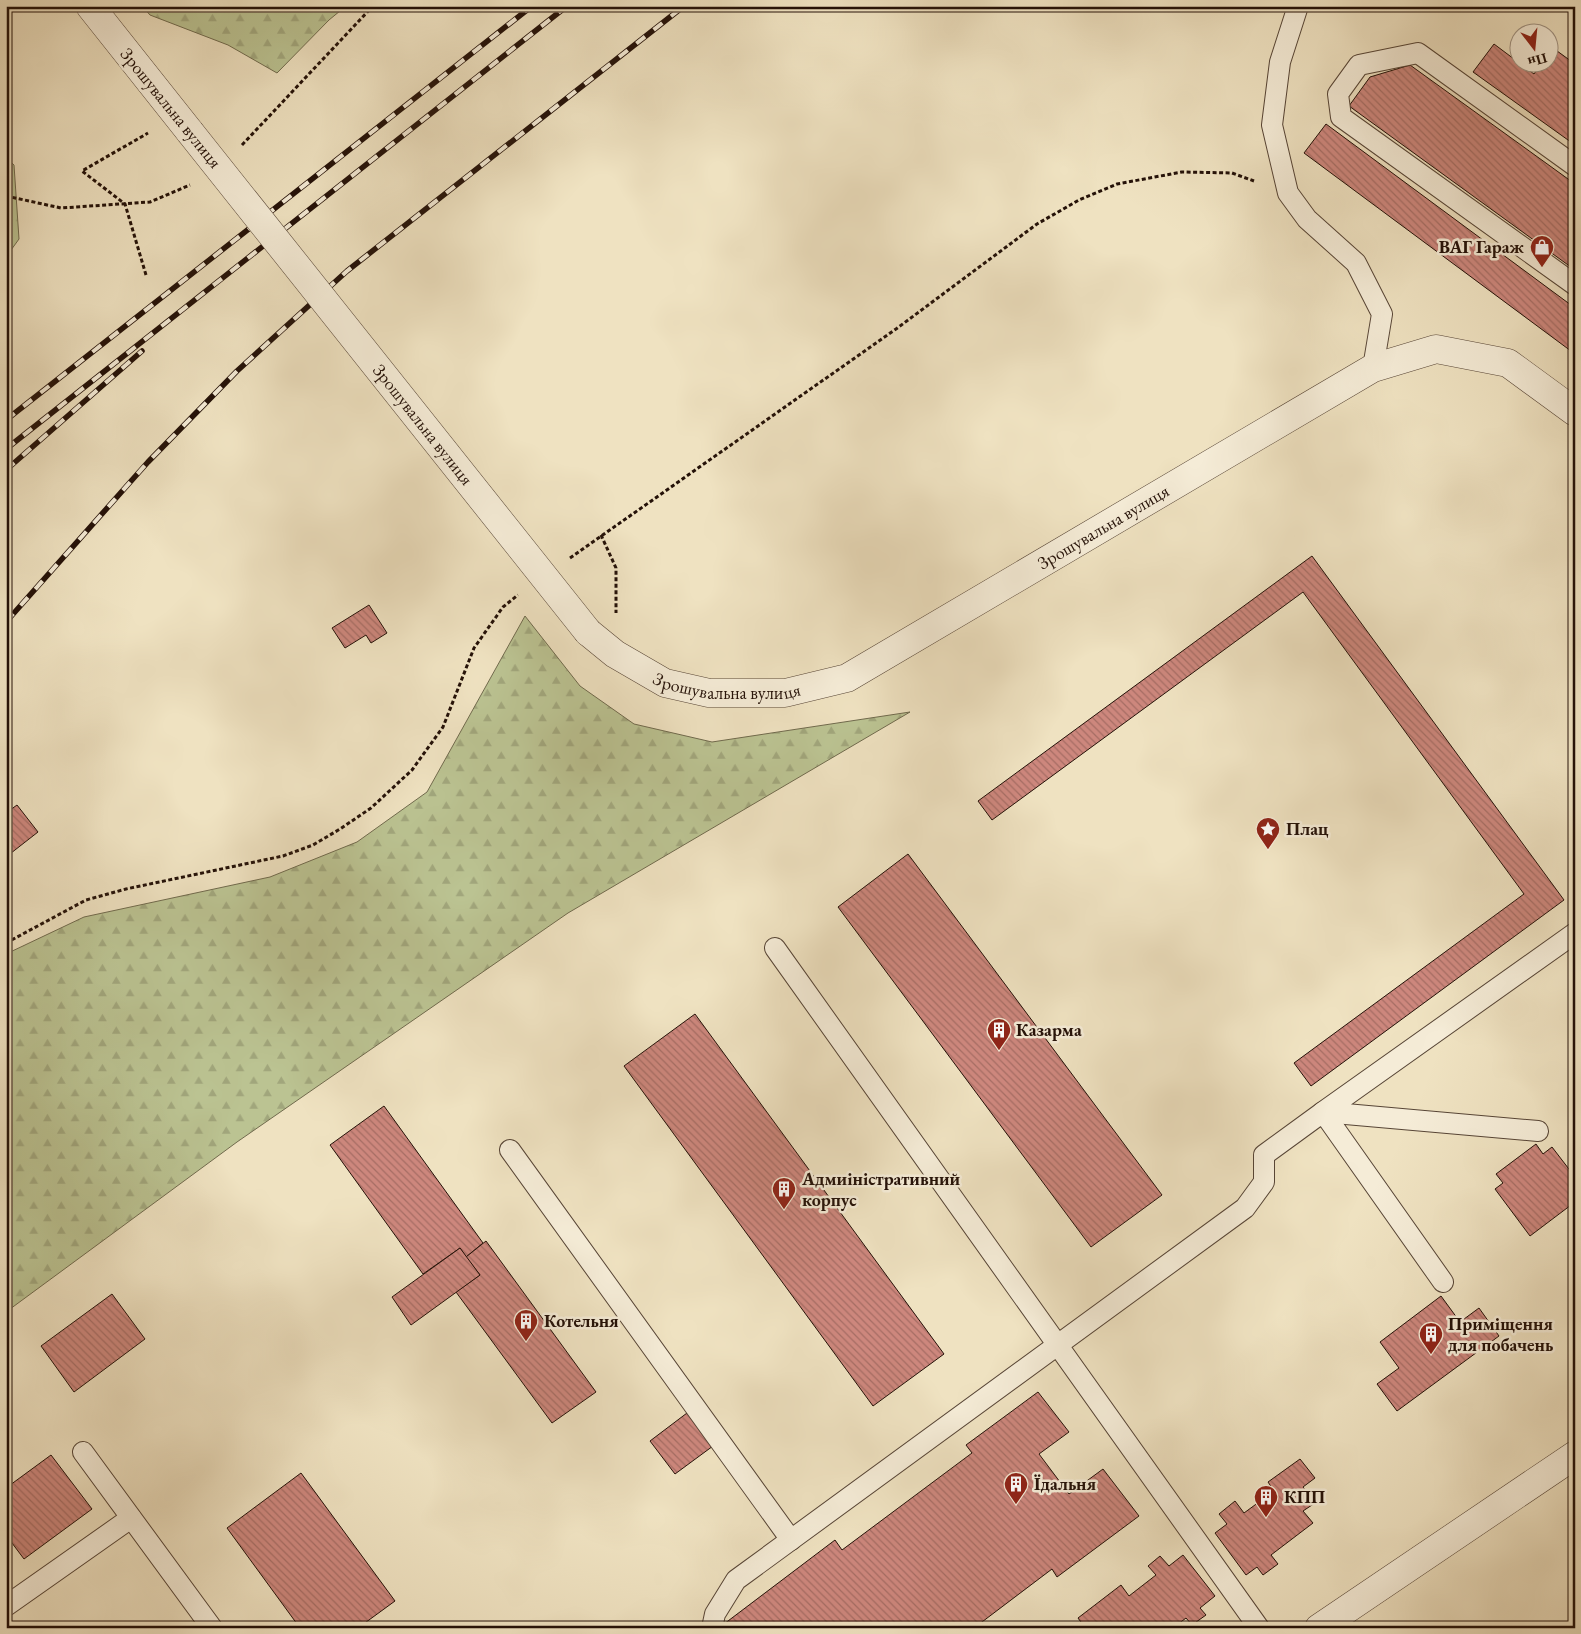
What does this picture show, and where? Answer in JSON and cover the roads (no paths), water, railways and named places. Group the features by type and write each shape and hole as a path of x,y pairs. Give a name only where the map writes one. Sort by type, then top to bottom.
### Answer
{"street":[{"name":"Зрошувальна вулиця","path":"90,6 588,632 615,654 665,683 709,693 785,694 847,678 1373,368 1436,349 1508,363 1575,412"},
{"path":"1318,1628 1575,1454"}],"lane":[{"path":"1298,6 1280,62 1272,125 1288,193 1307,219 1356,263 1382,314 1373,368"},
{"path":"1575,166 1418,53 1359,65 1338,94 1340,117 1575,285"},
{"path":"712,1628 715,1614 736,1580 1245,1208 1264,1182 1264,1155 1575,933"},
{"path":"775,948 1259,1628"},
{"path":"1323,1112 1538,1131"},
{"path":"1323,1112 1443,1282"},
{"path":"510,1150 791,1540"},
{"path":"83,1452 212,1628"},
{"path":"6,1606 131,1518"}],"railway":[{"path":"6,420 532,6"},
{"path":"6,449 567,6"},
{"path":"6,622 148,462 237,371 347,271 684,6"},
{"path":"6,470 142,351"}],"place":[{"name":"ВАГ Гараж","path":"1542,268"},
{"name":"Плац","path":"1268,850"},
{"name":"Казарма","path":"999,1051"},
{"name":"Адмиіністративний корпус","path":"784,1210"},
{"name":"Котельня","path":"526,1342"},
{"name":"Приміщення для побачень","path":"1431,1355"},
{"name":"Їдальня","path":"1016,1505"},
{"name":"КПП","path":"1266,1518"}]}
